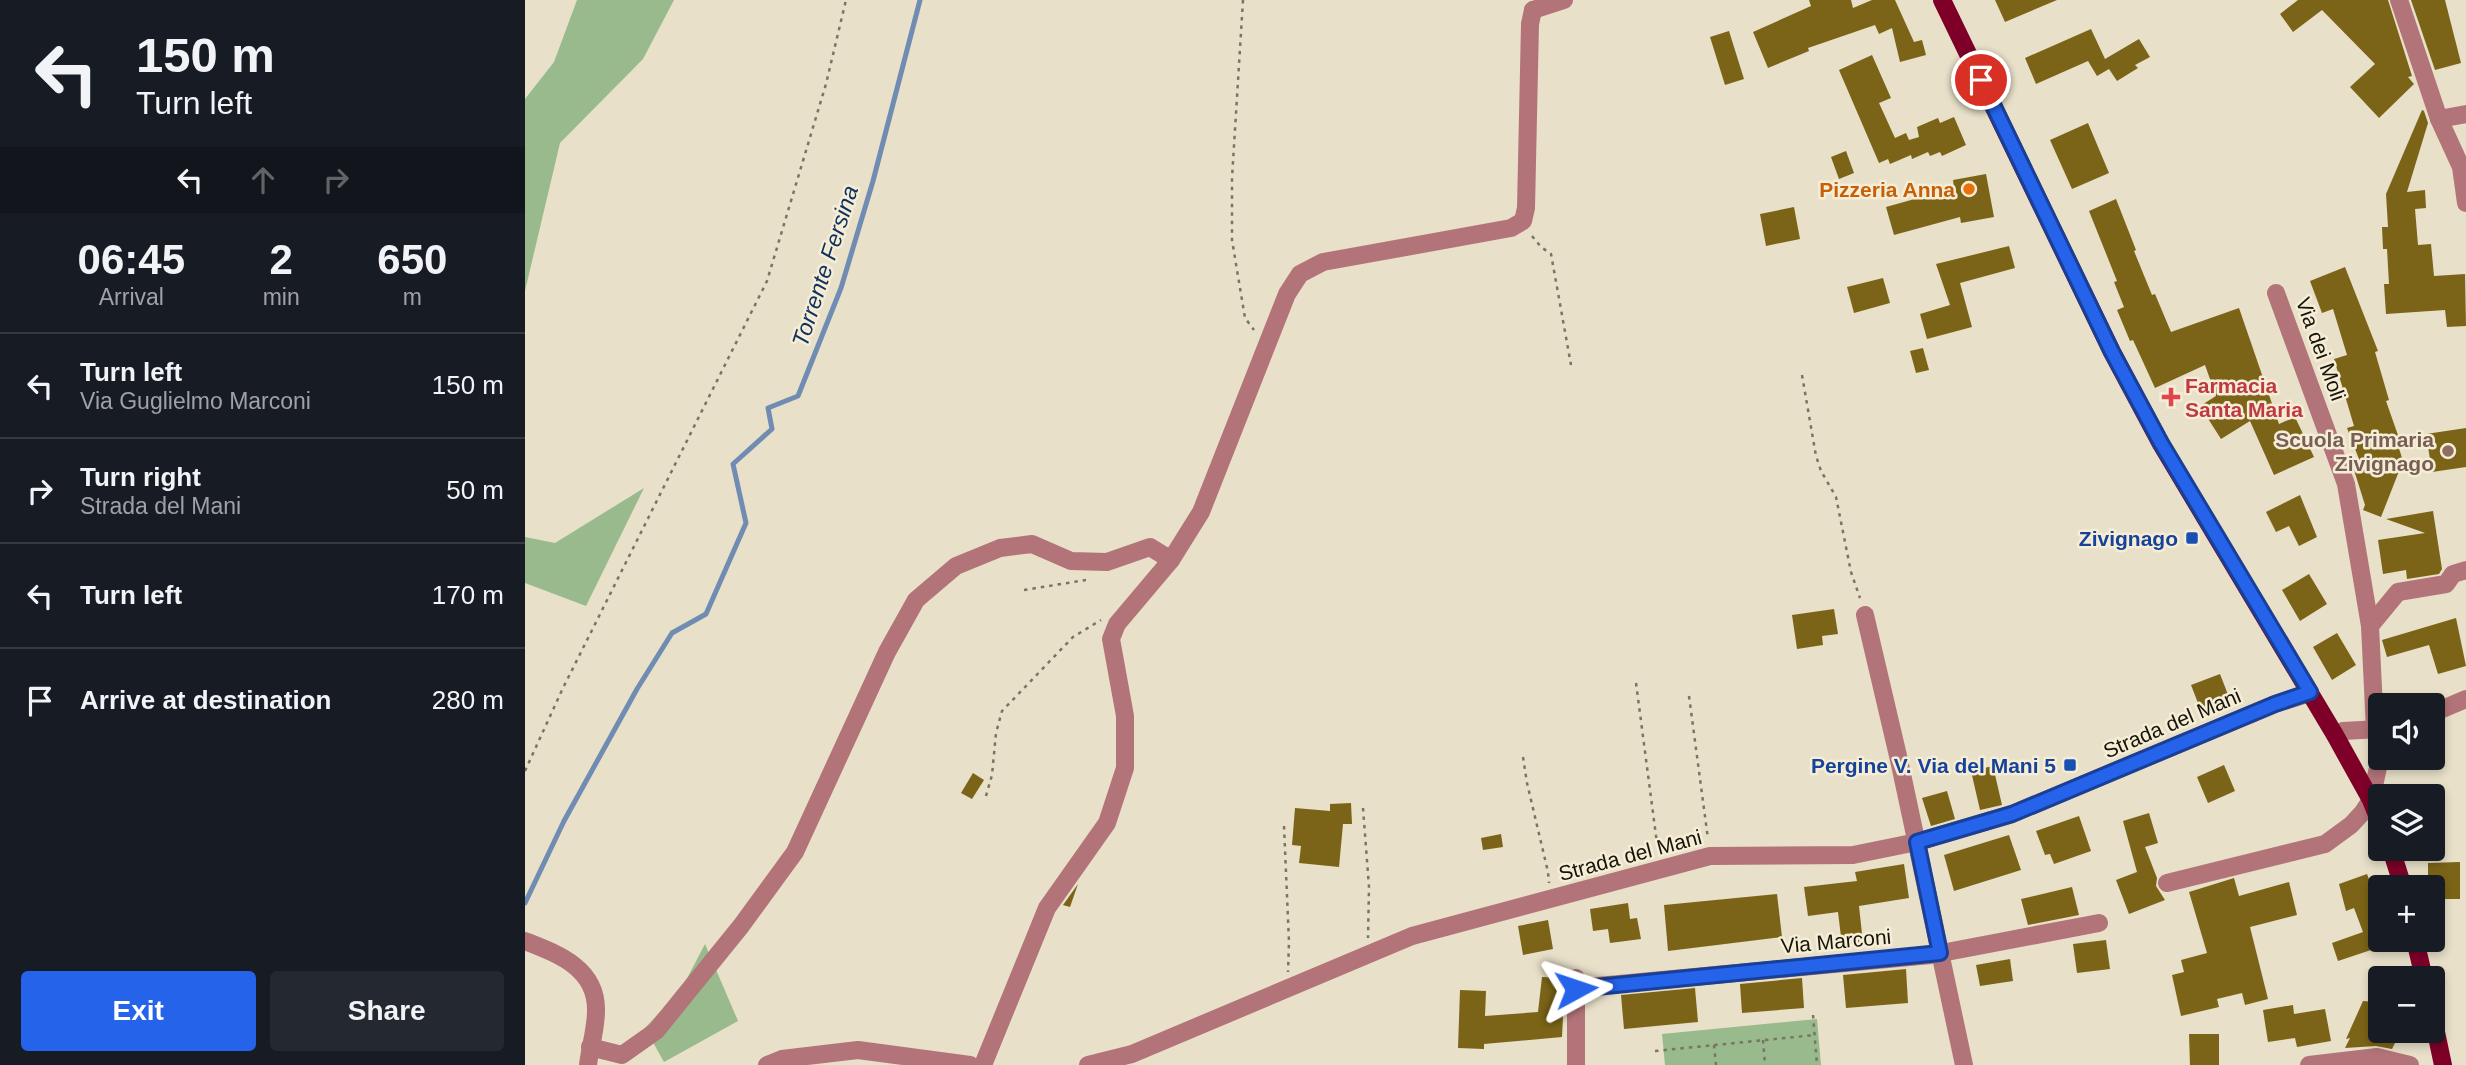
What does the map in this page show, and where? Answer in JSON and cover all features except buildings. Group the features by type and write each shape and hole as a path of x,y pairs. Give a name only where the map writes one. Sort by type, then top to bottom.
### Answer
{"main road":[{"path":"1942,0 2118,363 2161,443 2368,795"},
{"path":"2438,1043 2443,1065"}],"street":[{"path":"983,1065 1047,908 1107,823 1125,768 1125,716 1111,639 1117,624 1171,560 1201,512 1287,294 1300,274 1323,262 1511,228 1523,221 1526,208 1530,5 1564,0"},
{"path":"2399,0 2439,119 2461,167 2465,190"},
{"path":"2439,119 2466,114"},
{"name":"Via dei Moli","path":"2276,293 2346,484 2370,626 2375,693"},
{"path":"525,940 560,955 579,968 591,985 596,1010 589,1056 622,1055 656,1031 741,926 795,852 887,652 916,600 956,566 1000,548 1032,544 1071,561 1107,562 1150,547 1171,560"},
{"path":"2370,626 2397,592 2446,584 2453,574 2466,569"},
{"path":"1865,615 1917,842 1963,1065"},
{"name":"Strada del Mani","path":"1088,1065 1132,1055 1412,936 1665,867 1710,856 1853,855 1917,842 2012,814 2275,704 2310,692"},
{"path":"2445,708 2466,699"},
{"path":"2335,735 2343,731 2368,730"},
{"path":"2167,883 2325,844 2358,818 2368,804"},
{"name":"Via Marconi","path":"1576,1065 1576,983 1940,953 2099,923"},
{"path":"767,1065 782,1059 858,1050 970,1065"},
{"path":"2309,1065 2377,1058 2410,1065"}],"path":[{"path":"525,771 562,690 767,281 827,84 846,0"},
{"path":"1243,0 1233,166 1232,240 1245,318 1266,346"},
{"path":"1523,221 1534,239 1551,254 1571,365"},
{"path":"1802,375 1816,456 1836,497 1851,572 1865,615"},
{"path":"986,796 1002,711 1073,637 1102,619 1117,624"},
{"path":"1636,683 1658,851 1665,867"},
{"path":"1689,696 1710,856"},
{"path":"1523,757 1548,872 1549,900"},
{"path":"1363,808 1369,887 1368,955"},
{"path":"1284,826 1289,942 1287,989"},
{"path":"1814,1015 1818,1065"},
{"path":"1655,1051 1815,1034"},
{"path":"1763,1040 1765,1065"},
{"path":"1714,1045 1716,1065"}],"green space":[{"path":"577,0 674,0 643,59 560,143 525,291 525,99 554,62"},
{"path":"644,488 586,606 525,583 525,537 555,543"},
{"path":"705,944 738,1021 664,1062 645,1028 682,988"},
{"path":"1817,1019 1821,1065 1665,1065 1662,1034"}],"waterway":[{"name":"Torrente Fersina","path":"525,903 564,821 637,689 672,633 706,614 746,523 733,464 772,429 768,408 798,396 841,288 873,181 920,0"}],"place":[{"name":"Pizzeria Anna","path":"1969,189"},
{"name":"Farmacia Santa Maria","path":"2171,397"},
{"name":"Scuola Primaria Zivignago","path":"2448,451"},
{"name":"Zivignago","path":"2192,538"},
{"name":"Pergine V. Via del Mani 5","path":"2070,765"}],"route":[{"path":"1576,989 1940,953 1917,842 2012,814 2275,704 2310,692 2161,443 2112,352 1981,80"}]}
